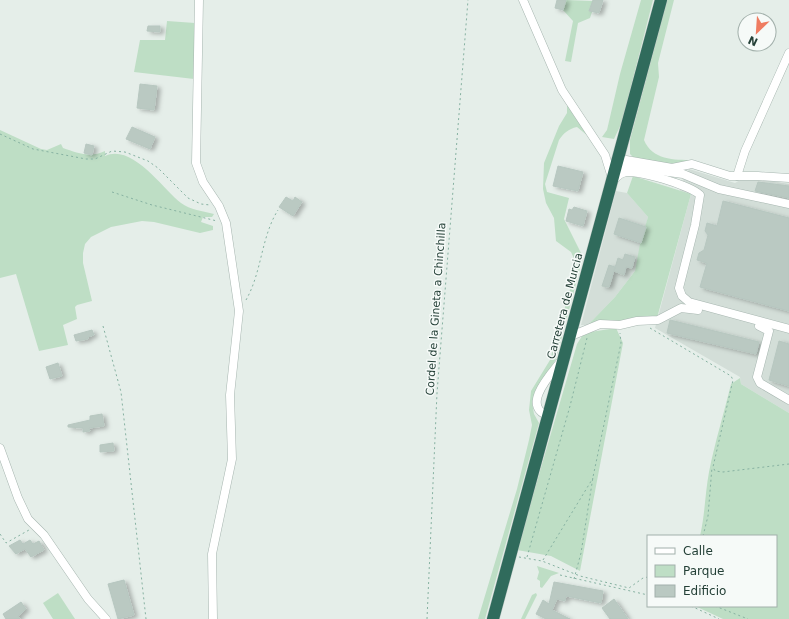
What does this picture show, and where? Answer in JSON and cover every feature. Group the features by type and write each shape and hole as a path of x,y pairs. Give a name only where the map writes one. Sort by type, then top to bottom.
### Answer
{"highway":[{"name":"Carretera de Murcia","path":"493,619 518,558 549,416 661,0"}],"street":[{"path":"200,0 196,162 203,182 219,206 226,223 239,311 230,395 232,459 212,554 213,619"},
{"path":"524,0 562,90 606,155 613,181 623,172 634,172 686,186 697,191 700,195 699,206 679,288 682,296 689,302 789,329"},
{"path":"737,176 745,151 788,56"},
{"path":"617,164 626,160 672,168 692,164 730,176 789,178"},
{"path":"617,164 683,174 720,189 789,204"},
{"path":"571,336 600,324 620,325 637,321 658,320 681,308 689,308 765,328 769,331 757,377 760,383 789,400"},
{"path":"0,448 18,498 35,527 48,541 88,598 106,619"}],"path":[{"name":"Cordel de la Gineta a Chinchilla","path":"427,619 437,393 468,0"},
{"path":"0,134 33,149 86,159 95,159 112,151 125,152 153,165 188,198 200,204 219,206"},
{"path":"112,192 196,217 226,223"},
{"path":"239,311 250,292 270,222 278,210"},
{"path":"637,321 731,376 734,380 712,467 708,516 703,535"},
{"path":"574,580 590,504 593,477 620,343 620,325"},
{"path":"103,326 121,392 146,619"},
{"path":"527,557 570,406 590,328"},
{"path":"712,467 715,471 723,472 789,464"},
{"path":"542,561 593,477"},
{"path":"0,534 6,543 35,527"},
{"path":"518,558 527,557 542,561 576,574 629,588 643,578 647,577"},
{"path":"560,575 574,580 647,595"},
{"path":"694,607 719,619"},
{"path":"718,607 748,619"}],"shaded area":[{"path":"689,169 735,183 742,179 768,180 789,184 789,413 741,384 740,377 655,328 691,194 680,191 685,171 688,172"},
{"path":"616,191 627,193 648,217 635,271 615,297 588,325 581,325"}],"green space":[{"path":"566,0 593,1 589,11 592,12 590,18 578,23 571,62 565,61 573,21 563,10"},
{"path":"641,0 653,0 622,122 614,139 602,137 607,130 620,74"},
{"path":"667,0 674,0 658,63 659,77 644,140 652,152 664,158 693,160 669,166 634,158 630,154 630,140"},
{"path":"167,21 195,23 194,79 134,72 140,40 165,40"},
{"path":"567,104 588,136 577,127 569,130 563,135 559,140 545,184 547,192 569,198 564,219 583,257 556,359 535,393 532,402 534,414 539,423 485,619 478,619 517,489 529,440 532,425 529,410 531,391 550,360 577,265 571,252 556,241 554,218 546,203 543,189 544,163 559,126 567,113"},
{"path":"0,130 41,149 47,150 61,144 63,148 84,154 94,154 105,151 105,156 115,154 126,156 136,161 146,169 181,203 192,209 214,214 212,217 203,217 201,222 213,226 213,230 200,233 154,222 142,221 111,227 91,237 85,244 83,263 92,301 77,305 75,307 77,319 63,325 68,345 39,351 16,274 0,278"},
{"path":"633,176 691,194 657,318 588,325 615,297 635,271 640,244 648,217 627,193"},
{"path":"616,328 623,343 580,571 551,556 517,550 577,344 584,333"},
{"path":"740,378 741,384 789,413 789,619 723,619 697,607 777,607 777,535 700,535 709,472 731,384"},
{"path":"537,566 559,573 551,576 542,588 540,587 540,581 537,579 539,572"},
{"path":"58,593 75,619 53,619 43,603"},
{"path":"536,593 537,595 525,619 521,619 532,595"}],"building":[{"path":"557,0 566,0 563,10 555,8"},
{"path":"593,0 603,0 599,13 589,11"},
{"path":"148,26 160,26 160,32 147,31"},
{"path":"140,84 157,86 154,110 137,108"},
{"path":"132,127 155,137 150,149 126,139"},
{"path":"86,144 94,146 92,155 84,153"},
{"path":"558,166 583,172 578,191 553,186"},
{"path":"758,182 789,186 789,198 755,191"},
{"path":"286,197 293,201 295,197 302,202 293,216 279,207"},
{"path":"723,201 789,218 789,311 700,287 707,263 697,260 699,253 704,250 708,235 705,231 707,223 717,226"},
{"path":"574,207 587,211 583,226 566,221 569,209 572,210"},
{"path":"619,218 646,227 641,243 614,234"},
{"path":"625,254 635,257 632,268 626,267 624,275 614,271 618,258 623,260"},
{"path":"609,265 615,267 609,287 602,286"},
{"path":"670,320 759,342 756,354 667,333"},
{"path":"92,330 94,335 88,337 88,339 76,341 74,335"},
{"path":"779,341 789,344 789,386 769,380"},
{"path":"58,363 62,376 50,379 46,367"},
{"path":"102,414 104,426 89,428 90,431 83,432 83,428 68,427 68,425 90,420 90,416"},
{"path":"113,443 114,451 100,452 100,445"},
{"path":"20,540 23,544 30,540 33,544 39,541 44,550 31,557 25,549 16,554 9,546"},
{"path":"124,580 134,615 118,619 108,584"},
{"path":"554,582 603,591 601,603 566,596 565,601 557,599 552,610 570,619 546,619 536,614 543,600 549,604"},
{"path":"614,599 628,619 610,619 602,608"},
{"path":"21,602 26,609 18,616 20,619 6,619 3,614"}]}
